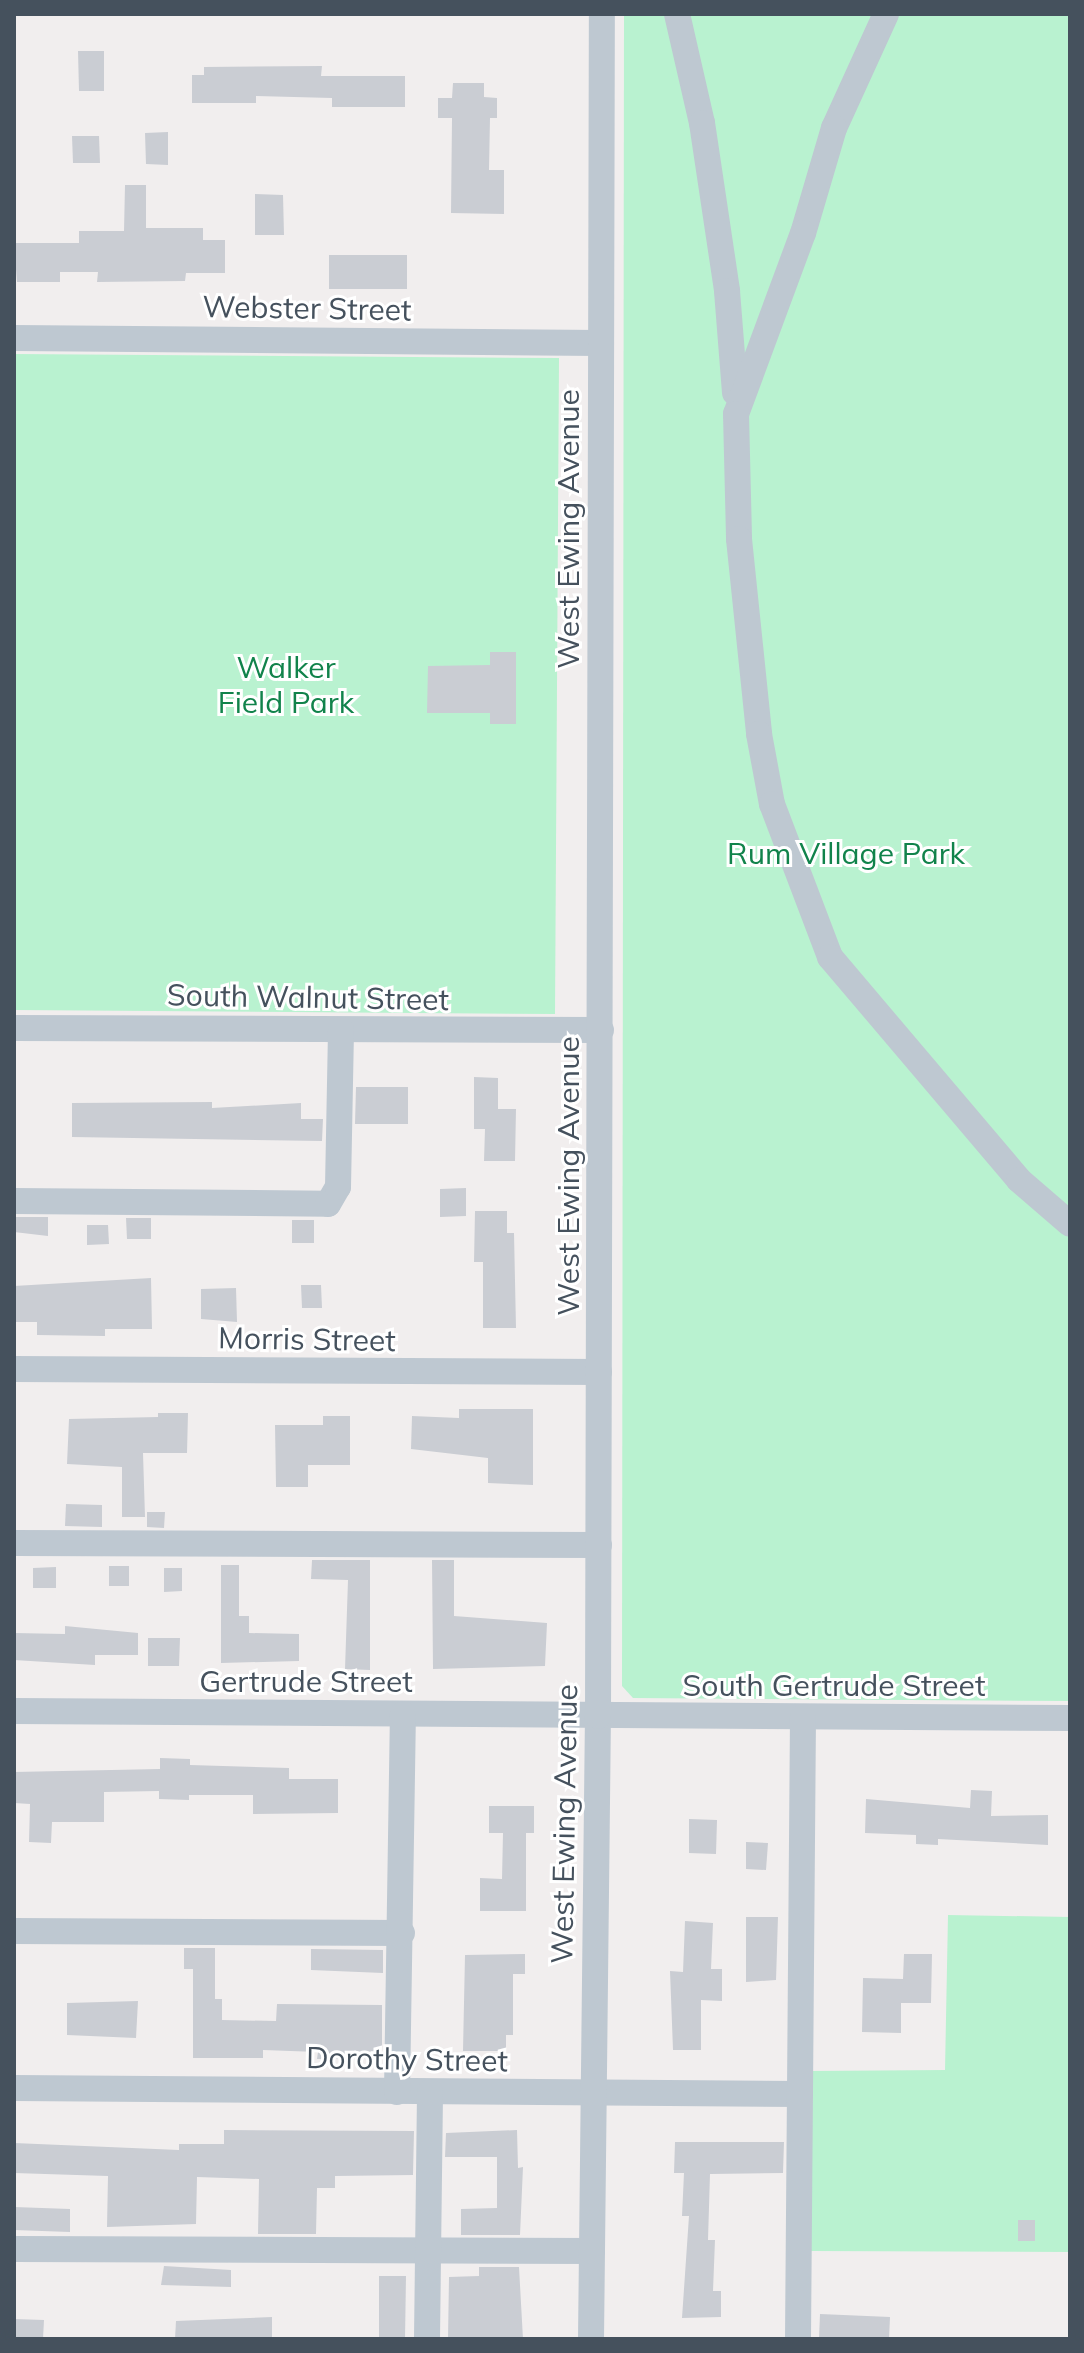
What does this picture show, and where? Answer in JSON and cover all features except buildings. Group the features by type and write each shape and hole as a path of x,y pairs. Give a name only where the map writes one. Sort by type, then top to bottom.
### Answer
{"street":[{"name":"West Ewing Avenue","path":"591,2339 599,1545 602,14"},
{"path":"677,14 702,123 719,232 736,414 739,539 759,734 772,804 819,935 830,957 891,1034 1019,1180 1070,1224"},
{"path":"736,414 749,366 803,233 834,128 886,14"},
{"name":"Webster Street","path":"14,338 600,343"},
{"name":"South Walnut Street","path":"14,1028 601,1030"},
{"path":"14,1201 328,1204 338,1187 341,1030"},
{"name":"Morris Street","path":"14,1369 599,1372"},
{"path":"14,1543 599,1545"},
{"name":"Gertrude Street","path":"14,1711 598,1716"},
{"path":"397,2092 402,1933 403,1714"},
{"name":"South Gertrude Street","path":"598,1716 1070,1718"},
{"path":"798,2339 803,1717"},
{"path":"14,1931 402,1933"},
{"name":"Dorothy Street","path":"14,2088 800,2094"},
{"path":"427,2339 430,2092"},
{"path":"14,2249 592,2251"}],"green space":[{"name":"Rum Village Park","path":"624,14 1070,14 1070,1701 633,1698 622,1686"},
{"name":"Walker Field Park","path":"14,354 559,358 555,1014 14,1010"},
{"path":"948,1915 1070,1917 1070,2252 811,2251 811,2071 945,2070"}]}
